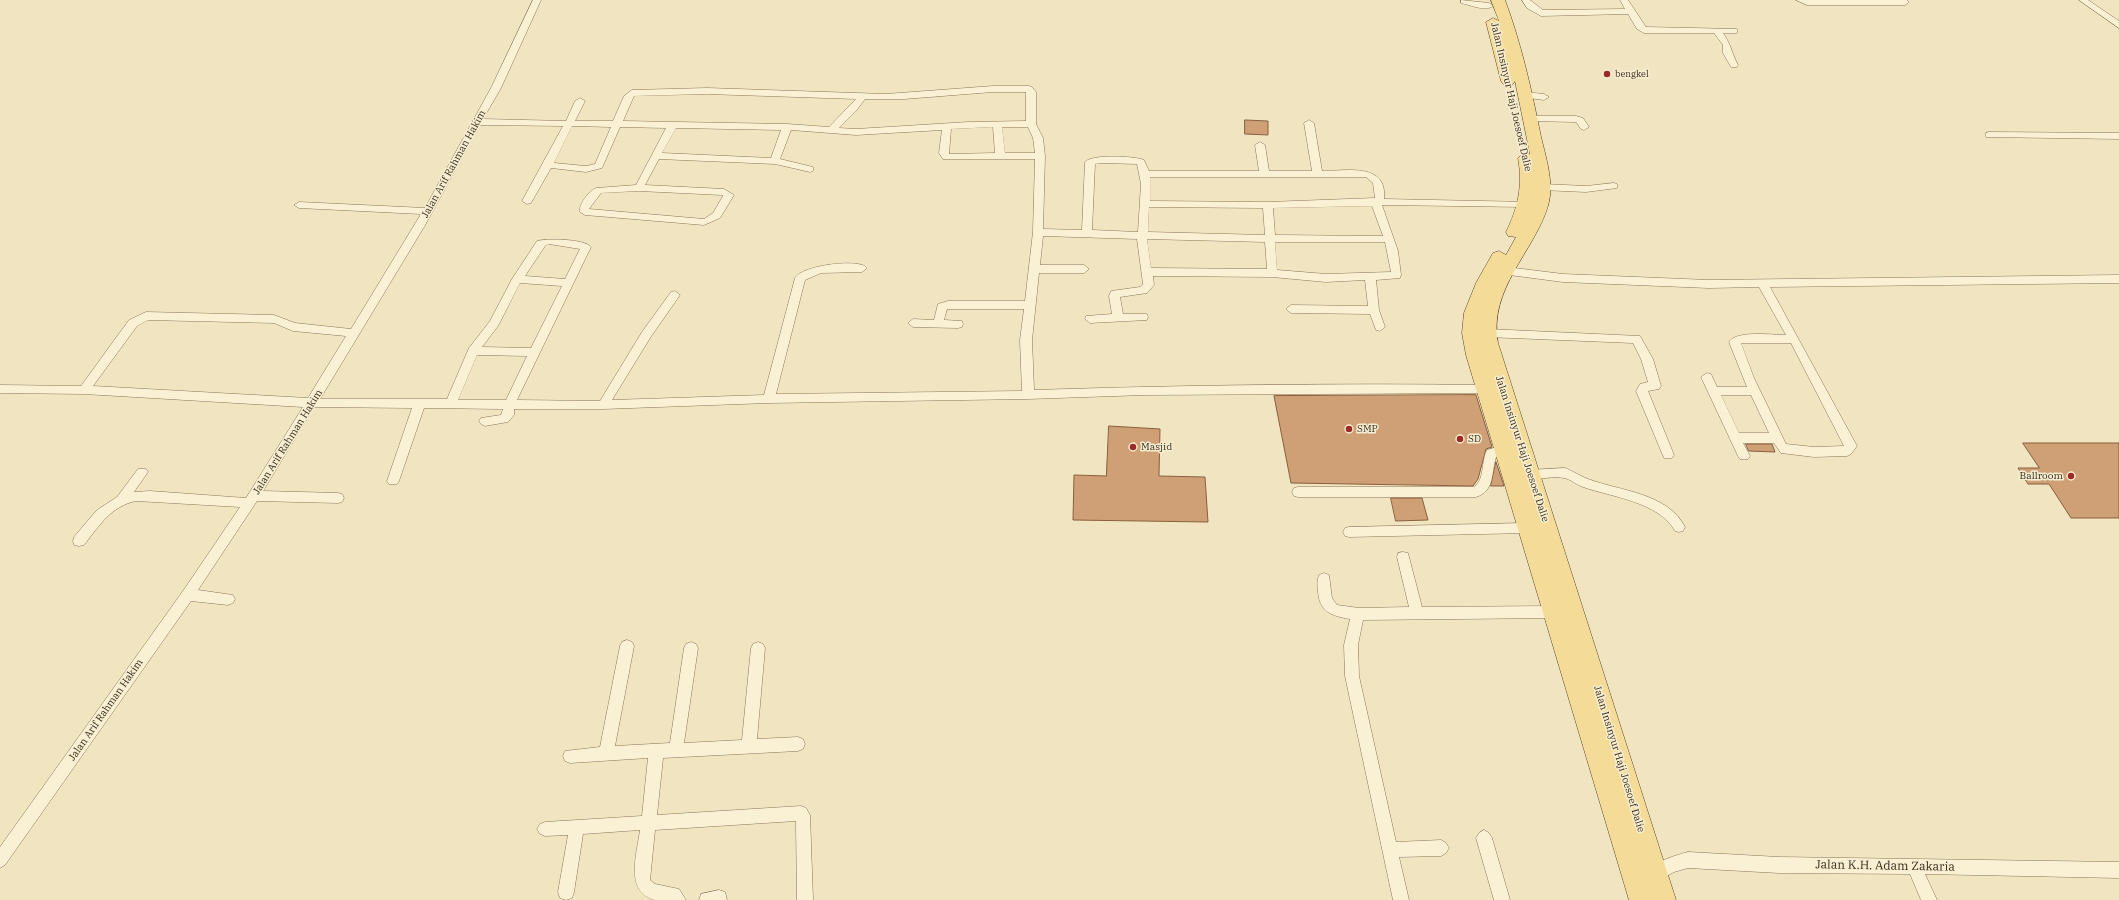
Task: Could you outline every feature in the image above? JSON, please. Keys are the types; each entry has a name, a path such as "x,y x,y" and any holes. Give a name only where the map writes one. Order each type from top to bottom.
{"main road":[{"name":"Jalan Insinyur Haji Joesoef Dalie","path":"1491,2 1513,46 1540,165 1542,187 1540,203 1534,221 1506,271 1491,304 1488,333 1493,358 1664,900"},
{"name":"Jalan Insinyur Haji Joesoef Dalie","path":"1491,2 1528,168 1529,182 1526,204 1522,217 1478,297 1471,332 1485,388 1639,893"}],"street":[{"name":"Jalan Arif Rahman Hakim","path":"0,860 188,595 252,499 312,403 427,211 477,122 537,0"},
{"path":"1526,0 1530,6 1541,13 1630,11"},
{"path":"1624,0 1644,30 1734,31"},
{"path":"1800,0 1807,2 1905,2"},
{"path":"2083,0 2119,25"},
{"path":"1464,1 1491,2"},
{"path":"1717,32 1727,45 1727,53 1734,65"},
{"path":"548,166 596,168 601,163 616,123 629,96 634,92 707,91 862,97 912,96 941,92 1029,89 1031,92 1030,124 1038,138 1040,156 1038,232 1026,355 1028,395"},
{"path":"1524,95 1544,97"},
{"path":"831,130 853,109 862,97"},
{"path":"527,201 548,166 580,101"},
{"path":"1530,119 1576,119 1580,120 1584,127"},
{"path":"477,122 569,124 616,123 787,127 856,132 947,126 1030,124"},
{"path":"1309,123 1316,173"},
{"path":"638,188 673,124"},
{"path":"997,125 1000,156"},
{"path":"947,126 944,153 946,157 1040,156"},
{"path":"775,161 787,127"},
{"path":"1989,135 2119,136"},
{"path":"1260,146 1264,173"},
{"path":"656,156 775,161 810,169"},
{"path":"1087,232 1090,162 1101,160 1136,160 1143,164 1145,174 1146,204 1144,261 1148,272 1149,284 1146,288 1137,291 1118,292 1114,296 1118,318"},
{"path":"1145,174 1316,173 1367,174 1374,176 1377,180 1382,203 1384,225 1394,257 1396,275 1326,278 1272,273 1148,272"},
{"path":"1542,187 1586,189 1614,186"},
{"path":"638,188 724,192 729,195 717,216 710,221 704,222 585,212 584,208 599,190 638,188"},
{"path":"298,204 427,211"},
{"path":"1146,204 1526,204"},
{"path":"1268,205 1272,273"},
{"path":"1038,232 1087,232 1270,239 1388,239"},
{"path":"450,405 473,351 494,323 517,279 541,243 549,241 586,247 508,405 508,415 504,420 485,421"},
{"path":"769,399 800,278 804,273 815,270 862,268"},
{"path":"1034,269 1084,269"},
{"path":"1506,271 1563,278 1763,284 2119,279"},
{"path":"1370,276 1374,310 1380,327"},
{"path":"517,279 568,283"},
{"path":"1763,284 1794,339 1834,412 1851,448 1847,452 1786,450 1782,447 1754,391 1736,348 1736,340 1794,339"},
{"path":"603,405 646,335 675,295"},
{"path":"938,324 941,309 944,306 1030,305"},
{"path":"1291,309 1374,310"},
{"path":"84,390 133,323 146,316 274,319 285,322 293,327 354,333"},
{"path":"1090,319 1143,316"},
{"path":"913,324 958,324"},
{"path":"1488,333 1636,339 1647,359 1655,386 1646,387 1642,390 1668,455"},
{"path":"473,351 533,352"},
{"path":"1707,376 1744,456"},
{"path":"0,389 84,390 312,403 419,405 603,405 769,399 1028,395 1145,391 1485,388 1504,391"},
{"path":"1713,391 1754,391"},
{"path":"393,481 419,405"},
{"path":"1735,438 1777,438"},
{"path":"1298,492 1476,492 1482,489 1487,478 1491,453 1504,450"},
{"path":"78,541 105,510 122,498 142,472"},
{"path":"1530,474 1565,473 1585,483 1620,492 1666,511 1674,518 1679,527"},
{"path":"122,498 150,496 252,499 338,498"},
{"path":"1349,532 1527,528"},
{"path":"1403,557 1417,612"},
{"path":"1324,579 1324,600 1332,610 1358,614 1417,612 1554,612"},
{"path":"188,595 228,599"},
{"path":"1358,614 1353,634 1350,660 1402,900"},
{"path":"606,753 627,646"},
{"path":"676,750 691,648"},
{"path":"749,747 758,648"},
{"path":"570,756 798,744"},
{"path":"656,751 649,823 642,870 644,887 651,892 673,895 678,900"},
{"path":"545,829 801,813 804,818 805,900"},
{"path":"566,892 577,827"},
{"path":"1484,838 1502,900"},
{"path":"1390,850 1441,848"},
{"name":"Jalan K.H. Adam Zakaria","path":"1639,893 1656,874 1671,865 1688,860 1779,865 2119,870"},
{"path":"1914,866 1929,900"},
{"path":"707,900 719,898 719,900"}],"building":[{"path":"1245,120 1268,121 1268,135 1245,134"},
{"name":"SMP","path":"1476,395 1492,447 1486,449 1478,479 1473,486 1291,483 1274,396"},
{"path":"1109,426 1160,429 1159,476 1205,477 1208,522 1073,520 1074,475 1106,476"},
{"name":"Ballroom","path":"2023,443 2119,443 2119,518 2071,518 2049,484 2028,484 2018,468 2039,468"},
{"path":"1746,444 1772,444 1775,452 1749,451"},
{"path":"1496,462 1504,486 1491,486"},
{"path":"1391,498 1422,498 1428,520 1396,521"}],"place":[{"name":"bengkel","path":"1607,74"},
{"name":"SMP","path":"1349,429"},
{"name":"SD","path":"1460,439"},
{"name":"Masjid","path":"1133,447"},
{"name":"Ballroom","path":"2071,476"}]}
